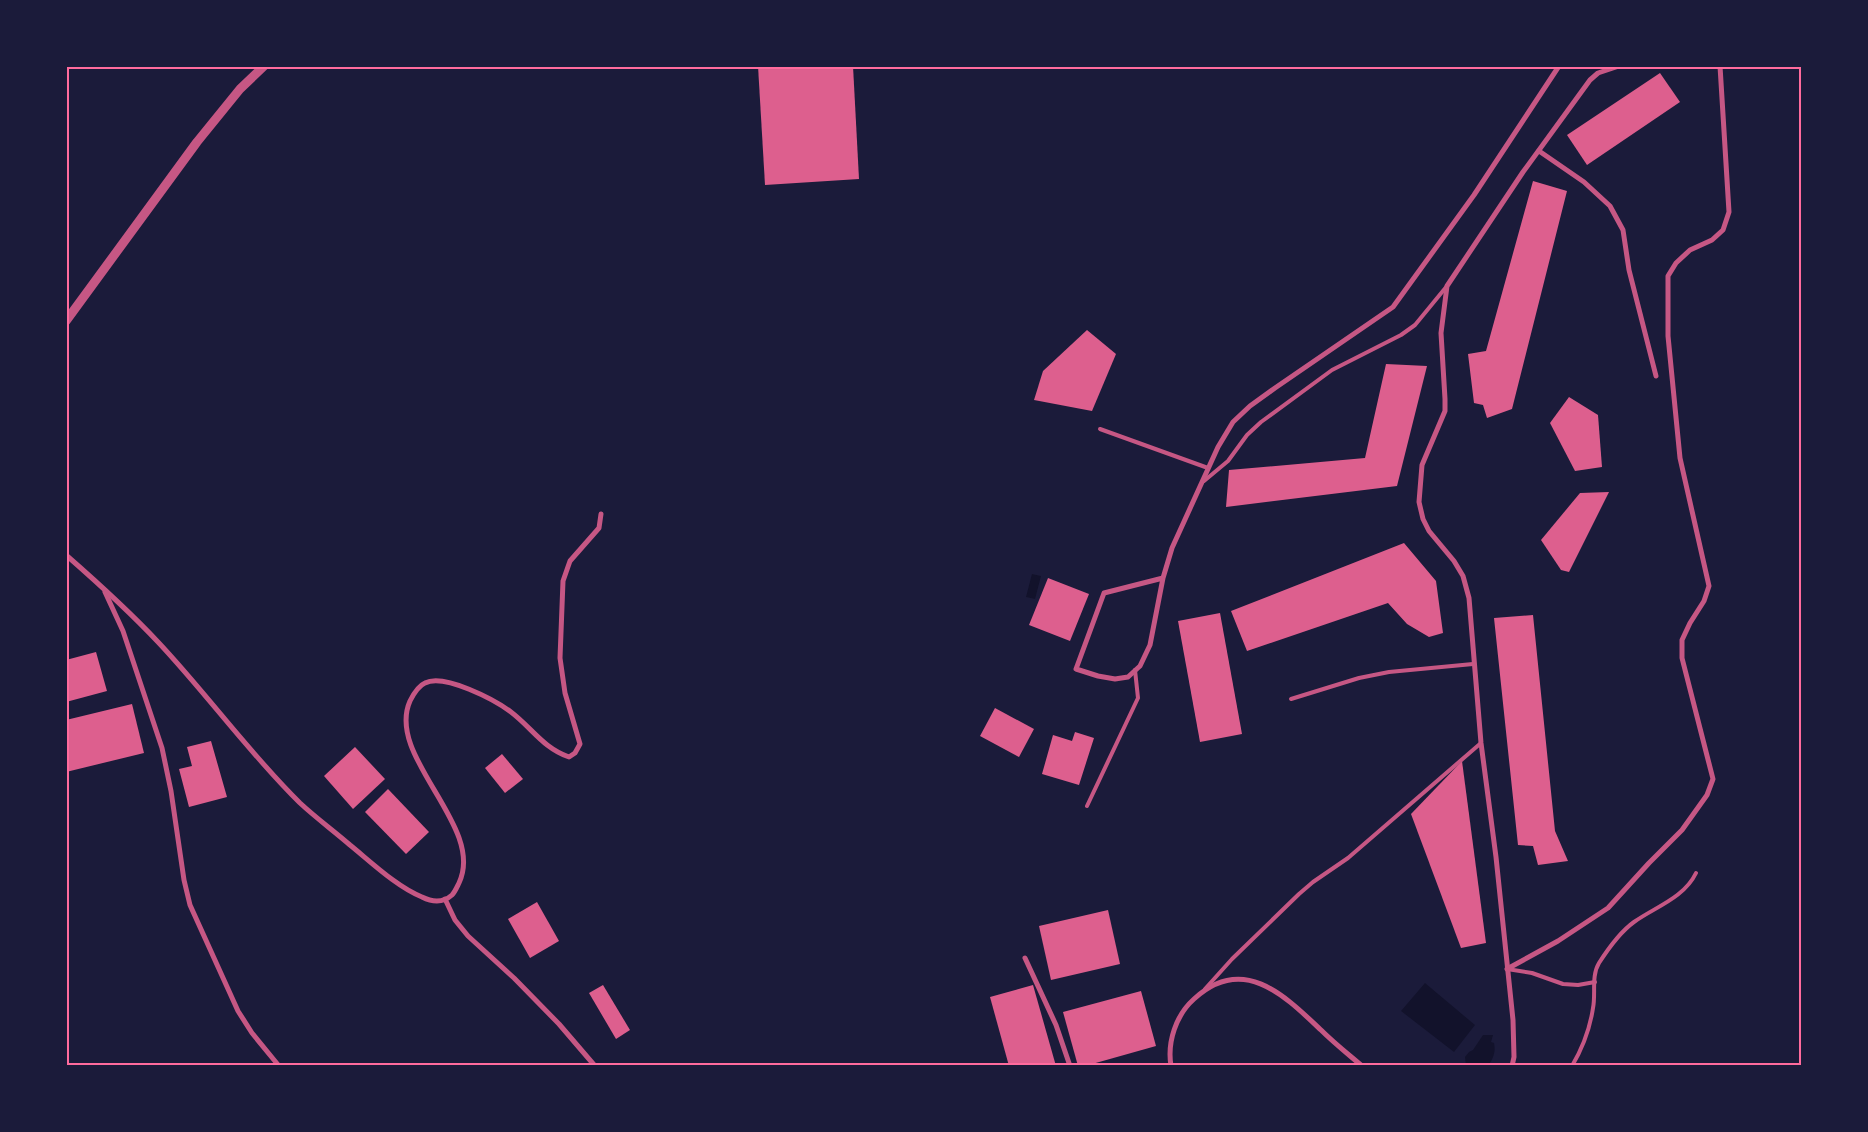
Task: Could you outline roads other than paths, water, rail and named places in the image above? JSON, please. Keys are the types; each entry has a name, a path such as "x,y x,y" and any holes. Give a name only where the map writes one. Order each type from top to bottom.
{"street":[{"path":"66,321 197,142 240,89 264,66"},
{"path":"1163,578 1104,594 1076,669 1115,679 1128,677 1140,666 1150,645 1163,578 1172,548 1208,468 1233,422 1250,406 1316,358 1393,306 1474,195 1559,66"},
{"path":"1512,1066 1514,1057 1513,1020 1481,743 1466,584 1454,561 1429,531 1423,520 1419,502 1422,465 1444,411 1446,399 1441,333 1447,286 1590,80 1598,73 1619,66"},
{"path":"1507,969 1558,941 1608,908 1682,830 1707,795 1713,779 1682,658 1682,640 1704,601 1709,586 1680,458 1668,336 1668,276 1676,263 1690,250 1712,240 1723,230 1729,212 1720,66"},
{"path":"1539,151 1584,182 1610,206 1623,230 1628,270 1656,376"},
{"path":"66,555 103,587 159,643 301,804 377,867 418,896 433,902 445,899 454,893 461,878 465,862 454,828 418,761 410,740 406,718 407,709 419,688 426,682 449,682 500,705 555,752 569,757 575,753 580,744 565,693 560,658 564,580 570,561 599,528 601,514"},
{"path":"103,587 123,631 162,748 171,791 184,880 190,905 238,1011 252,1033 279,1066"},
{"path":"445,899 455,920 468,936 514,978 559,1024 594,1066"},
{"path":"1025,958 1056,1025 1070,1066"},
{"path":"1171,1066 1172,1035 1189,1003 1205,989 1222,981 1236,979 1256,982 1287,999 1362,1066"}],"lane":[{"path":"1202,482 1228,461 1247,435 1261,422 1332,370 1401,335 1415,325 1447,286"},
{"path":"1100,429 1208,468"},
{"path":"1291,699 1359,678 1389,672 1474,664"},
{"path":"1087,806 1138,698 1135,670"},
{"path":"1205,989 1232,959 1292,900 1313,882 1348,858 1481,743"},
{"path":"1572,1066 1581,1051 1594,1008 1598,965 1615,940 1633,922 1658,908 1691,884 1696,873"},
{"path":"1507,969 1532,973 1563,984 1578,985 1595,982"}]}
